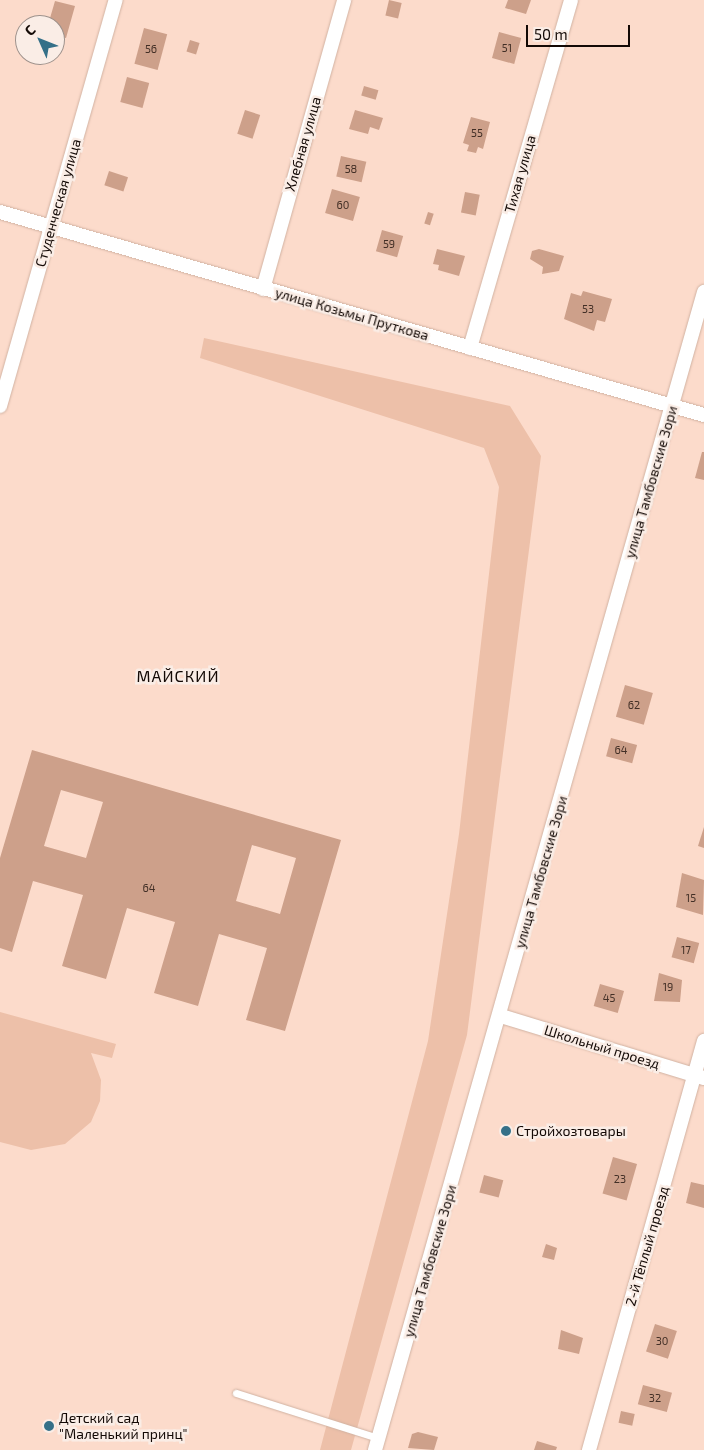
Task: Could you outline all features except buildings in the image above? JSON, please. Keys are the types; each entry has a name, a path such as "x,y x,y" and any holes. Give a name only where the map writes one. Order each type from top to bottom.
{"street":[{"name":"Студенческая улица","path":"0,406 116,0"},
{"name":"Хлебная улица","path":"263,289 344,0"},
{"name":"Тихая улица","path":"470,348 571,0"},
{"name":"улица Козьмы Пруткова","path":"0,212 704,415"},
{"name":"улица Тамбовские Зори","path":"377,1444 501,1016 704,292"},
{"name":"Школьный проезд","path":"501,1016 699,1077"},
{"name":"2-й Тёплый проезд","path":"589,1450 699,1077 704,1041"}],"lane":[{"path":"236,1394 377,1444"}],"shaded area":[{"path":"204,338 510,406 541,456 467,1035 351,1450 320,1450 428,1041 459,834 499,487 484,448 200,358"},
{"path":"0,1012 116,1044 112,1058 91,1053 101,1080 100,1101 91,1122 65,1144 31,1150 0,1142"}],"place":[{"name":"Стройхозтовары","path":"506,1131"},
{"name":"Детский сад \"Маленький принц\"","path":"49,1426"}],"district":[{"name":"МАЙСКИЙ","path":"178,676"}]}
